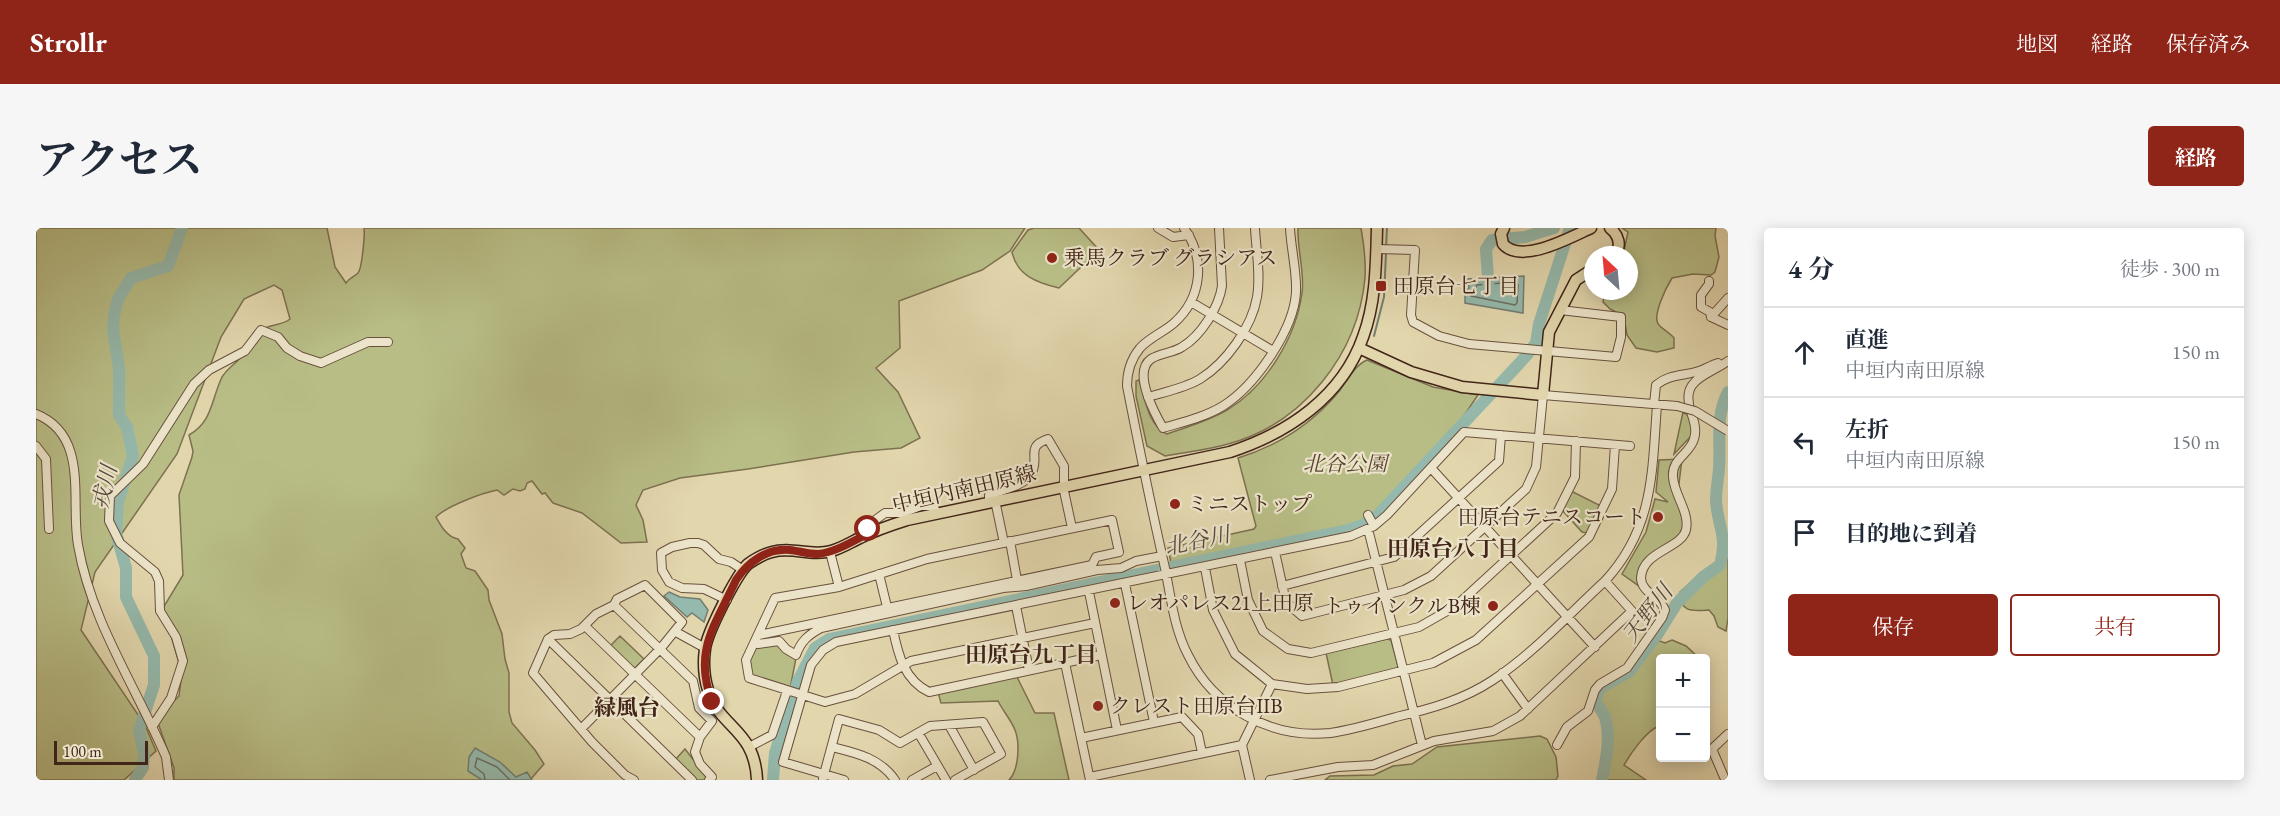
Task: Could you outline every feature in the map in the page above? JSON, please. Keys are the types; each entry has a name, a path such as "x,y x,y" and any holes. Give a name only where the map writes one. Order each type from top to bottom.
{"main road":[{"name":"中垣内南田原線","path":"757,780 757,765 749,747 712,702 705,677 705,648 727,600 743,570 750,563 774,551 789,550 817,554 830,552 890,525 936,513 993,504 1023,495 1230,452 1260,442 1290,426 1309,412 1327,394 1359,348 1374,290 1377,228"},
{"path":"1503,235 1515,251 1558,244 1591,228"},
{"path":"1610,228 1617,235 1618,246"},
{"path":"1359,348 1411,372 1461,387 1543,395 1543,350 1549,332 1576,280 1584,275"}],"street":[{"path":"1158,228 1173,237 1186,232 1199,264 1197,291 1191,302 1175,322 1142,346 1127,372 1127,386 1160,558 1166,574 1177,629 1195,668 1224,701 1254,720 1286,731 1331,733 1414,713 1457,699 1502,674 1605,581 1626,554 1642,521 1648,498 1656,385 1683,373 1698,372 1715,364 1727,362"},
{"path":"1219,228 1222,286 1221,294 1211,314 1193,339 1184,346 1151,359 1146,365 1144,384 1163,428 1202,416 1222,406 1247,388 1273,351 1287,327 1296,294 1290,228"},
{"path":"1148,397 1200,379 1220,362 1242,333 1257,299 1255,228"},
{"path":"1377,249 1415,249 1411,315 1413,322 1439,336 1469,344 1525,347 1616,357 1621,337 1621,317 1560,310"},
{"path":"1708,281 1709,284 1701,295 1701,307 1710,312 1715,321 1728,325"},
{"path":"1711,317 1728,298"},
{"path":"1191,302 1273,351"},
{"path":"152,727 171,698 183,661 176,637 160,611 159,581 155,572 120,543 109,521 109,499 114,491 143,464 194,384 208,370 245,351 261,330 278,337 287,348 300,356 321,363 368,342 388,342"},
{"path":"1557,745 1567,727 1588,711 1595,690 1600,684 1627,668 1662,618 1665,610 1663,605 1643,586 1641,577 1643,570 1653,557 1683,537 1686,521 1672,474 1678,458 1692,445 1694,439 1695,424 1687,393 1694,382 1727,362"},
{"path":"1275,552 1286,602 1302,616 1404,590 1431,576 1526,489 1536,467 1543,395 1677,406 1695,411 1728,431"},
{"path":"36,414 54,425 62,435 73,459 76,532 85,577 105,630 166,757 168,780"},
{"path":"844,780 823,777 783,762 811,664 823,650 837,642 1166,574 1205,568 1351,536 1387,515 1464,432 1630,446"},
{"path":"1282,586 1394,557 1499,460 1501,435"},
{"path":"1017,580 1007,542 989,495 1018,484 1030,476 1033,471 1035,446 1048,439 1064,466 1064,487 1072,528"},
{"path":"1240,560 1248,600 1263,631 1288,649 1311,653 1419,627 1456,606 1557,513 1575,477 1576,441"},
{"path":"1205,568 1213,610 1235,654 1272,684 1307,689 1338,687 1433,663 1476,640 1589,537 1612,489 1615,445"},
{"path":"36,446 46,459 50,529"},
{"path":"1431,468 1595,646"},
{"path":"1018,484 1023,495"},
{"path":"1368,515 1384,595 1422,745"},
{"path":"758,639 887,607 1092,565 1096,557 1119,552 1112,520 927,559 838,587 775,598 758,639 746,660 749,678 825,702 855,694 911,661 1095,623"},
{"path":"727,600 704,589 682,588 669,582 662,570 661,553 672,547 699,543 719,559 731,562 743,570"},
{"path":"830,552 838,587"},
{"path":"758,639 779,641 796,655 804,638 821,628 1003,588 1026,586 1097,570 1121,568 1136,561 1160,558"},
{"path":"879,574 887,607"},
{"path":"1270,780 1338,767 1373,765 1434,741 1493,731 1520,716 1632,611 1605,581"},
{"path":"1125,584 1154,722"},
{"path":"581,729 661,648 682,622 645,585 617,599 614,605 596,614 585,626 570,634 554,635 548,639 533,673 581,729 625,775 634,780"},
{"path":"1089,591 1117,730"},
{"path":"614,605 693,681 699,708 712,721 700,737 695,752 700,764 712,777 709,780"},
{"path":"1016,606 1029,670"},
{"path":"585,626 700,737"},
{"path":"893,630 902,665 923,689 929,692 1101,655"},
{"path":"676,632 705,648"},
{"path":"548,639 692,780"},
{"path":"1065,663 1090,779 1242,745"},
{"path":"1502,674 1528,709"},
{"path":"1250,780 1242,745 1272,684"},
{"path":"749,747 772,735 788,691"},
{"path":"1081,738 1182,717 1198,734 1202,753"},
{"path":"823,777 839,719 879,730 900,743 930,726 983,722 1001,754 955,780"},
{"path":"949,725 974,770"},
{"path":"919,734 946,780"},
{"path":"1724,777 1712,749 1728,734"},
{"path":"832,747 861,754 875,761 895,780"},
{"path":"912,780 937,766"}],"green space":[{"path":"36,228 327,228 335,267 346,283 359,270 364,228 1025,228 1010,251 982,270 899,301 900,348 876,368 898,392 920,438 901,448 854,452 680,478 643,490 636,505 643,520 647,542 621,543 582,513 553,503 532,481 520,491 513,489 504,495 497,490 474,497 456,504 436,517 445,531 458,539 465,548 461,554 466,568 475,571 488,590 489,600 502,634 509,673 509,712 512,723 544,764 530,780 174,780 174,768 158,723 165,710 179,696 182,673 163,608 183,575 179,495 193,451 189,435 207,417 226,371 241,357 257,334 267,327 290,319 282,290 274,285 244,299 221,337 177,454 95,572 81,630 145,725 156,751 124,780 36,780"},
{"name":"乗馬クラブ グラシアス","path":"1079,228 1099,250 1059,288 1044,284 1030,277 1018,267 1012,252 1028,230"},
{"path":"1298,228 1361,228 1365,278 1360,306 1351,333 1338,359 1322,382 1302,403 1280,420 1255,434 1220,446 1165,456 1147,446 1136,396 1136,381 1139,380 1145,403 1155,425 1167,434 1205,421 1227,410 1254,388 1277,359 1293,327 1302,293"},
{"path":"1622,228 1716,228 1715,236 1719,257 1715,272 1711,275 1693,274 1672,278 1661,302 1657,321 1674,338 1674,348 1657,352 1636,348 1627,335 1624,316 1610,309 1603,302 1603,300 1638,300 1638,246 1625,246 1628,232"},
{"name":"北谷公園","path":"1367,360 1433,387 1478,395 1457,426 1371,516 1349,527 1171,563 1168,548 1254,529 1256,526 1238,458 1279,441 1304,425 1326,406 1354,371"},
{"path":"1683,412 1690,417 1693,434 1674,454"},
{"path":"1682,459 1677,500 1684,525 1681,536 1653,553 1639,586 1622,574 1646,532 1655,499 1668,502 1656,492 1659,460"},
{"path":"1571,491 1601,506 1587,533 1582,532 1562,510"},
{"path":"1728,541 1726,631 1718,627 1709,610 1692,610 1685,607 1682,604 1680,592 1718,563 1722,542"},
{"path":"620,636 644,659 634,669 610,646"},
{"path":"1391,640 1397,670 1333,685 1326,653"},
{"path":"1672,640 1686,646 1695,654 1656,654 1656,728 1644,737 1624,765 1646,780 1603,780 1610,756 1612,730 1607,714 1598,703 1598,694 1632,672 1651,647 1660,641 1665,643"},
{"path":"775,644 796,658 790,689 751,676 749,660 756,648"},
{"path":"1017,677 1035,713 1054,713 1069,780 1009,780 1017,763 1018,742 1013,726 998,701 941,703 938,692"},
{"path":"1540,736 1547,739 1556,757 1558,776 1556,780 1325,780 1330,776 1374,775 1393,766 1412,764 1437,747"},
{"path":"685,749 706,776 705,780 696,780 675,760"}],"water":[{"path":"1524,276 1523,313 1465,303 1465,291 1469,288 1468,279"},
{"path":"669,592 680,597 700,599 708,610 704,622 692,613 687,617 664,596"},
{"path":"475,748 500,762 516,777 527,772 532,780 482,780 468,771 469,757"}],"waterway":[{"name":"戎川","path":"135,780 143,767 144,754 139,730 154,685 154,656 126,597 126,568 116,533 118,502 133,456 127,427 119,415 119,368 113,329 114,315 118,299 131,278 168,266 182,228"},
{"path":"1386,248 1387,228"},
{"name":"北谷川","path":"1489,292 1486,249 1492,240 1525,237 1554,228"},
{"name":"北谷川","path":"773,780 775,753 798,681 815,648 829,639 1348,530 1363,525 1377,516 1536,343 1539,324 1570,228"},
{"path":"1374,336 1384,297 1386,253"},
{"name":"天野川","path":"1602,780 1608,732 1605,717 1595,700 1600,688 1629,672 1657,635 1677,603 1703,577 1720,565 1723,539 1716,497 1721,410 1728,392"}],"place":[{"name":"乗馬クラブ グラシアス","path":"1052,258"},
{"name":"田原台七丁目","path":"1381,286"},
{"name":"ミニストップ","path":"1175,504"},
{"name":"田原台テニスコート","path":"1658,517"},
{"name":"レオパレス21上田原","path":"1115,603"},
{"name":"トゥインクルB棟","path":"1493,606"},
{"name":"クレスト田原台ⅡB","path":"1098,706"}],"district":[{"name":"田原台八丁目","path":"1453,548"},
{"name":"田原台九丁目","path":"1031,654"},
{"name":"緑風台","path":"627,707"}],"route":[{"path":"712,702 705,677 706,643 743,570 750,563 774,551 789,550 817,554 830,552 869,533 868,529"}]}
